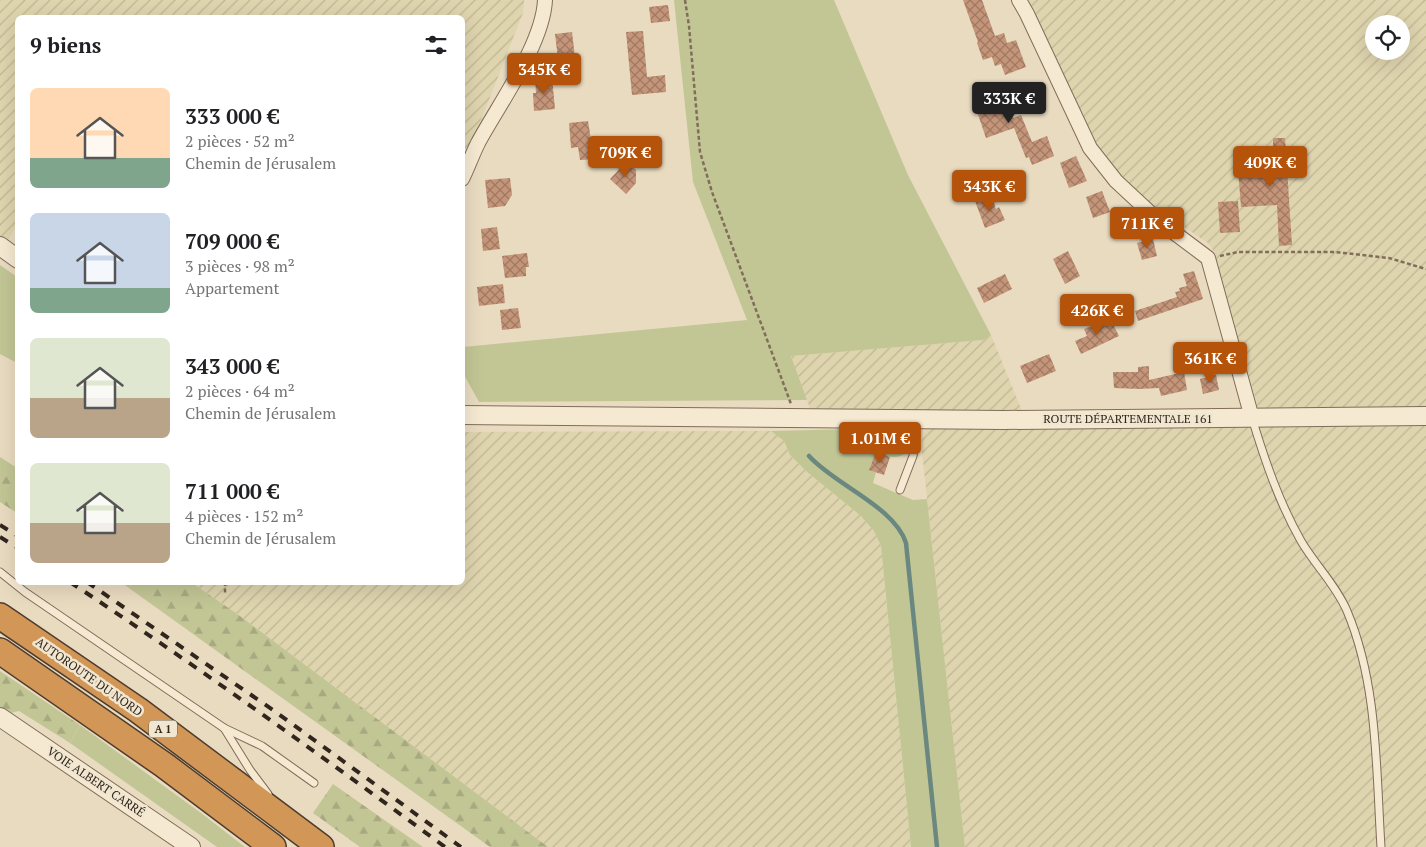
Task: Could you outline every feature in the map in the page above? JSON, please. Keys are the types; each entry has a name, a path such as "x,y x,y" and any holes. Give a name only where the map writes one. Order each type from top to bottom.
{"highway":[{"name":"AUTOROUTE DU NORD","path":"0,616 138,710 322,847"},
{"name":"A 1","path":"0,651 164,765 273,847"}],"street":[{"path":"465,172 477,145 528,55 545,13 545,0"},
{"path":"1019,0 1090,148 1116,182 1160,222 1208,258 1252,418"},
{"path":"0,246 15,257"},
{"name":"ROUTE DÉPARTEMENTALE 161","path":"465,414 1004,420 1426,416"},
{"name":"VOIE ALBERT CARRÉ","path":"0,717 191,847"}],"lane":[{"path":"1252,418 1273,483 1285,511 1302,543 1336,589 1347,610 1357,637 1366,669 1374,730 1381,847"},
{"path":"900,490 914,456 915,444 909,419"},
{"path":"0,572 15,584"},
{"path":"17,585 224,728 262,746 314,783"},
{"path":"224,728 250,770 285,818"}],"path":[{"path":"684,0 689,26 700,152 712,192 796,418"},
{"path":"1208,258 1238,252 1335,252 1389,258 1426,269"},
{"path":"225,585 225,594"}],"shaded area":[{"path":"0,0 524,0 523,13 465,161 465,15 15,15 15,228 0,256"},
{"path":"1019,0 1426,0 1426,847 965,847 921,443 926,429 1263,426 1213,250 1208,243 1143,199 1121,176 1097,144 1059,67"},
{"path":"991,335 1022,411 811,411 791,356 983,340"},
{"path":"771,431 784,441 790,455 806,471 861,516 874,531 881,546 911,847 548,847 236,613 195,585 465,585 465,432"}],"green space":[{"path":"674,0 834,0 908,175 991,335 983,340 791,356 807,400 479,402 465,377 465,347 747,320 693,182"},
{"path":"0,265 15,276 15,362 0,354"},
{"path":"895,428 905,437 908,447 906,451 898,456 891,457 876,452 870,470 876,472 873,483 913,500 927,499 965,847 911,847 881,546 874,531 861,516 806,471 790,455 784,441 771,431"},
{"path":"0,457 15,467 15,512 0,502"},
{"path":"125,585 195,585 236,613 548,847 490,847"},
{"path":"0,671 80,725 70,743 19,711 6,714 0,710"},
{"path":"80,725 245,847 217,847 70,743"},
{"path":"333,784 423,847 360,847 313,813"}],"building":[{"path":"963,0 982,0 995,36 1004,33 1007,43 1016,40 1026,67 1005,75 1001,64 995,66 992,57 983,60"},
{"path":"668,5 670,21 651,23 649,7"},
{"path":"643,31 647,77 665,75 666,92 632,95 626,32"},
{"path":"572,32 575,57 558,59 555,34"},
{"path":"552,77 555,109 534,111 533,93 536,93 535,79"},
{"path":"1002,86 1013,118 1021,115 1032,142 1047,136 1054,156 1032,165 1029,157 1026,158 1014,128 986,138 972,97"},
{"path":"588,121 592,146 599,145 600,159 580,160 578,147 571,148 569,123"},
{"path":"1273,138 1285,138 1292,245 1279,246 1277,205 1241,207 1238,169 1263,168 1262,151 1273,150"},
{"path":"1076,156 1087,181 1069,188 1060,163"},
{"path":"627,161 636,170 636,183 626,194 610,179"},
{"path":"510,178 512,195 505,206 488,208 485,180"},
{"path":"1102,191 1110,212 1093,218 1086,197"},
{"path":"991,195 996,209 999,207 1005,220 985,228 975,201"},
{"path":"1238,201 1240,232 1220,233 1218,202"},
{"path":"497,227 500,249 483,251 481,229"},
{"path":"1153,239 1157,256 1142,260 1137,243"},
{"path":"1068,251 1080,276 1065,284 1053,259"},
{"path":"527,253 529,267 526,267 526,276 505,278 502,256"},
{"path":"1194,271 1203,299 1138,321 1135,311 1177,297 1175,292 1180,291 1179,288 1187,286 1183,274"},
{"path":"1005,274 1012,289 984,303 977,288"},
{"path":"503,284 505,303 479,306 477,287"},
{"path":"518,308 521,328 502,330 500,310"},
{"path":"1111,320 1119,336 1081,354 1075,341 1087,336 1084,329"},
{"path":"1049,354 1056,371 1027,383 1020,366"},
{"path":"1149,366 1149,380 1184,372 1187,390 1161,396 1159,388 1114,388 1113,372 1138,372 1138,367"},
{"path":"1216,375 1219,390 1203,394 1200,379"},
{"path":"876,452 890,457 884,475 869,470"}],"waterway":[{"path":"809,456 820,467 890,518 900,530 906,543 937,847"}],"railway":[{"path":"0,525 15,534"},
{"path":"0,537 15,546"},
{"path":"74,585 259,712 445,847"},
{"path":"91,585 273,710 461,847"}]}
